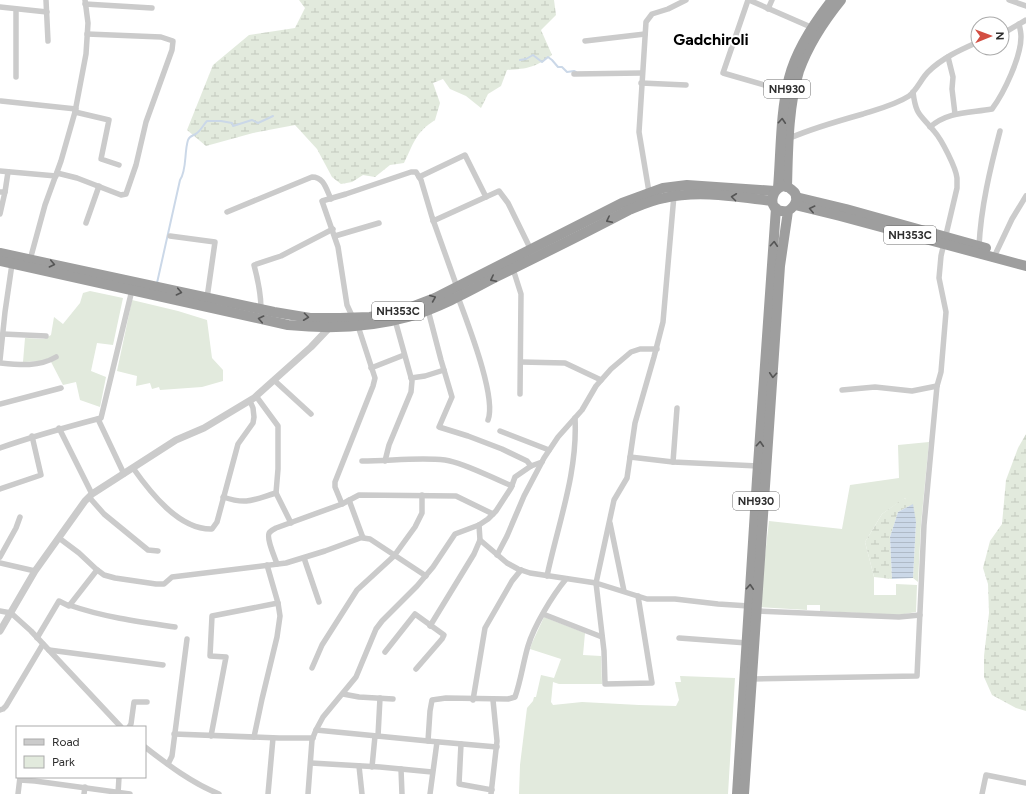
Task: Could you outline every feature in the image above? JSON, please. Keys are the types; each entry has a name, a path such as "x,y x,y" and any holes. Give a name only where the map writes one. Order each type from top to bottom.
{"highway":[{"name":"NH930","path":"744,794 752,679 758,466 774,205 773,194 780,189 790,138 789,76 799,52 819,17 832,0"},
{"name":"NH930","path":"780,189 784,103 790,93 810,46 841,0"},
{"name":"NH353C","path":"0,261 288,325 329,328 356,322 370,317 401,311 435,298 457,292 513,269 629,210 687,185 780,189"},
{"name":"NH353C","path":"0,253 207,298 310,318 356,322 395,320 428,310 531,250 622,203 649,192 663,188 686,194 718,195 774,205"},
{"path":"774,205 780,210 793,204 792,190 780,189"},
{"name":"NH930","path":"737,794 747,643 753,608 780,266 793,204"},
{"name":"NH353C","path":"793,204 846,209 945,241 995,254 1026,259"},
{"name":"NH353C","path":"945,241 979,246 1026,266"}],"street":[{"path":"46,0 48,41"},
{"path":"649,192 639,132 646,22 652,14 668,9 686,0"},
{"path":"790,93 723,73 748,0 813,28"},
{"path":"768,9 772,0"},
{"path":"1009,0 1026,6"},
{"path":"30,260 45,205 56,175 75,111 86,54 88,23 85,2 152,8"},
{"path":"0,8 47,12"},
{"path":"16,9 16,77"},
{"path":"1010,29 1026,20"},
{"path":"930,127 936,122 955,114 992,109 999,100 1017,58 1021,36 1019,24"},
{"path":"0,171 77,178 121,195 126,194 138,160 146,122 172,50 173,41 161,38 87,34"},
{"path":"585,41 645,34"},
{"path":"790,138 806,131 890,105 913,92 930,71 948,57 970,46"},
{"path":"948,57 953,77 952,89 955,114"},
{"path":"574,74 642,73"},
{"path":"641,83 686,85"},
{"path":"752,679 917,676 924,525 937,386 941,372 946,312 938,278 941,256 957,188 957,178 955,169 941,141 920,116 914,106 913,92"},
{"path":"1,101 75,111 109,120 101,159 119,164"},
{"path":"979,246 980,224 1000,131"},
{"path":"419,177 465,155 486,197"},
{"path":"0,214 2,192 8,172"},
{"path":"342,504 335,487 335,482 373,386 374,378 356,322 348,305 338,247 322,201 411,172 416,172 419,177 483,371 490,405 488,420"},
{"path":"227,212 312,177 317,177 322,180 331,199"},
{"path":"86,223 99,186"},
{"path":"433,221 498,191 508,203 531,250"},
{"path":"638,596 652,684 606,684 596,583 614,500 626,478 635,423 657,349 663,322 674,191"},
{"path":"995,254 1012,219 1026,196"},
{"path":"335,236 379,223"},
{"path":"261,309 259,283 254,265 281,256 333,229"},
{"path":"170,236 215,242 207,298"},
{"path":"0,360 12,264"},
{"path":"513,269 521,294 520,394"},
{"path":"1,446 59,428 101,418 132,290"},
{"path":"428,310 452,397 439,427 502,449 527,461 531,466"},
{"path":"385,461 389,445 411,392 411,378 395,320"},
{"path":"0,631 35,571 90,496 176,440 204,428 250,401 311,347 329,328"},
{"path":"3,334 46,336"},
{"path":"497,555 524,496 542,462 558,437 582,410 596,386 611,369 632,352 640,349 657,349"},
{"path":"371,368 404,355"},
{"path":"0,363 38,364 47,362 56,357"},
{"path":"521,362 566,363 601,380"},
{"path":"411,378 425,376 444,370"},
{"path":"274,381 311,414"},
{"path":"842,390 875,387 912,392 937,386"},
{"path":"0,404 61,388"},
{"path":"256,396 278,426 278,469 276,493 291,523"},
{"path":"133,468 146,486 165,506 185,521 205,529 212,529 217,522 238,444 253,423 254,412 250,401"},
{"path":"673,462 677,408"},
{"path":"547,576 554,542 570,482 576,436 575,418"},
{"path":"98,419 124,474"},
{"path":"59,428 90,496 104,514 148,550 158,551"},
{"path":"500,431 550,450"},
{"path":"0,489 41,475 32,436"},
{"path":"630,457 673,462 758,466"},
{"path":"362,461 385,461 397,459 446,460 457,463 512,486"},
{"path":"308,794 313,738 316,730 323,717 356,677 376,630 382,621 426,576 455,534 479,525 493,514 512,486 515,477 531,466 542,462"},
{"path":"223,497 237,502 246,502 276,493"},
{"path":"312,668 322,645 357,590 394,556 415,527 422,513 422,495"},
{"path":"277,564 268,535 269,532 359,496 456,496 493,514"},
{"path":"349,500 363,537"},
{"path":"0,557 16,528 20,517"},
{"path":"610,521 624,591"},
{"path":"430,626 474,554 480,540 479,525"},
{"path":"59,538 104,575 156,584 164,584 172,578 286,563 363,537 370,539 426,576"},
{"path":"480,540 493,549 497,555 512,566 521,570 547,576 596,583 647,599 675,599 753,608 899,618 920,615"},
{"path":"304,558 319,602"},
{"path":"0,563 35,571"},
{"path":"254,737 277,637 280,616 278,603 267,565"},
{"path":"69,605 97,570"},
{"path":"473,700 484,628 512,581 521,570"},
{"path":"428,742 432,700 437,698 446,698 493,700 515,697 532,633 556,590 566,579"},
{"path":"37,638 60,601 89,611 175,627"},
{"path":"211,736 226,657 210,656 212,616 278,603"},
{"path":"0,611 11,613 49,650 120,726"},
{"path":"385,652 415,614 444,635 416,669"},
{"path":"543,614 602,637"},
{"path":"680,638 747,643"},
{"path":"168,764 172,756 187,639"},
{"path":"0,710 6,706 43,644"},
{"path":"49,650 163,665"},
{"path":"343,694 359,697 392,699"},
{"path":"372,767 380,698"},
{"path":"461,744 459,784 492,792 497,747 493,700"},
{"path":"130,726 134,702 147,702"},
{"path":"316,730 428,742 497,747"},
{"path":"174,734 313,738"},
{"path":"268,794 273,738"},
{"path":"430,794 437,742"},
{"path":"146,748 196,783 219,794"},
{"path":"311,763 432,772"},
{"path":"359,766 362,794"},
{"path":"401,769 402,794"},
{"path":"982,794 986,776 1026,783"},
{"path":"118,793 119,778"},
{"path":"18,794 20,779 130,794"},
{"path":"84,794 85,787"}],"green space":[{"path":"299,0 554,0 556,15 541,30 552,55 531,67 507,70 501,86 488,94 481,108 466,96 450,89 443,79 433,83 440,103 435,120 419,134 404,163 390,165 375,177 363,175 352,182 341,184 332,177 317,149 295,125 253,133 206,146 187,130 213,65 249,35 295,28 305,8"},
{"path":"90,291 123,298 113,345 97,343 91,371 106,377 100,407 80,400 76,382 63,385 49,358 42,361 23,362 25,338 44,339 51,335 54,317 63,324 80,303 83,293"},
{"path":"132,300 178,311 207,320 212,358 223,370 223,381 202,387 160,390 159,387 152,389 150,383 136,386 137,376 117,371"},
{"path":"1026,434 1026,711 1016,708 992,695 984,677 984,656 989,613 988,584 983,568 990,541 1002,524 1006,480 1018,448"},
{"path":"929,442 921,524 918,582 913,578 916,522 905,498 882,514 865,542 874,577 874,595 896,595 896,584 917,585 916,612 899,615 820,611 820,605 807,605 807,610 759,607 769,521 842,529 850,485 899,478 898,445"},
{"path":"904,498 913,504 898,512 890,537 892,579 874,577 865,542 882,514"},
{"path":"544,617 585,633 583,655 601,656 602,684 559,684 553,682 551,702 553,705 582,702 676,706 679,700 675,682 681,682 680,676 735,678 728,794 519,794 520,765 527,708 533,701 534,697 536,697 541,675 554,678 561,659 530,649"}],"water":[{"path":"913,504 916,522 913,578 892,579 890,537 898,512"}],"waterway":[{"path":"520,60 526,59 533,55 542,62 548,57 558,67 562,67 567,72 576,72"},
{"path":"157,283 180,180 184,171 189,138 196,134 207,121 232,123 233,126 252,120 258,123 273,116"}],"district":[{"name":"Gadchiroli","path":"711,39"}]}
